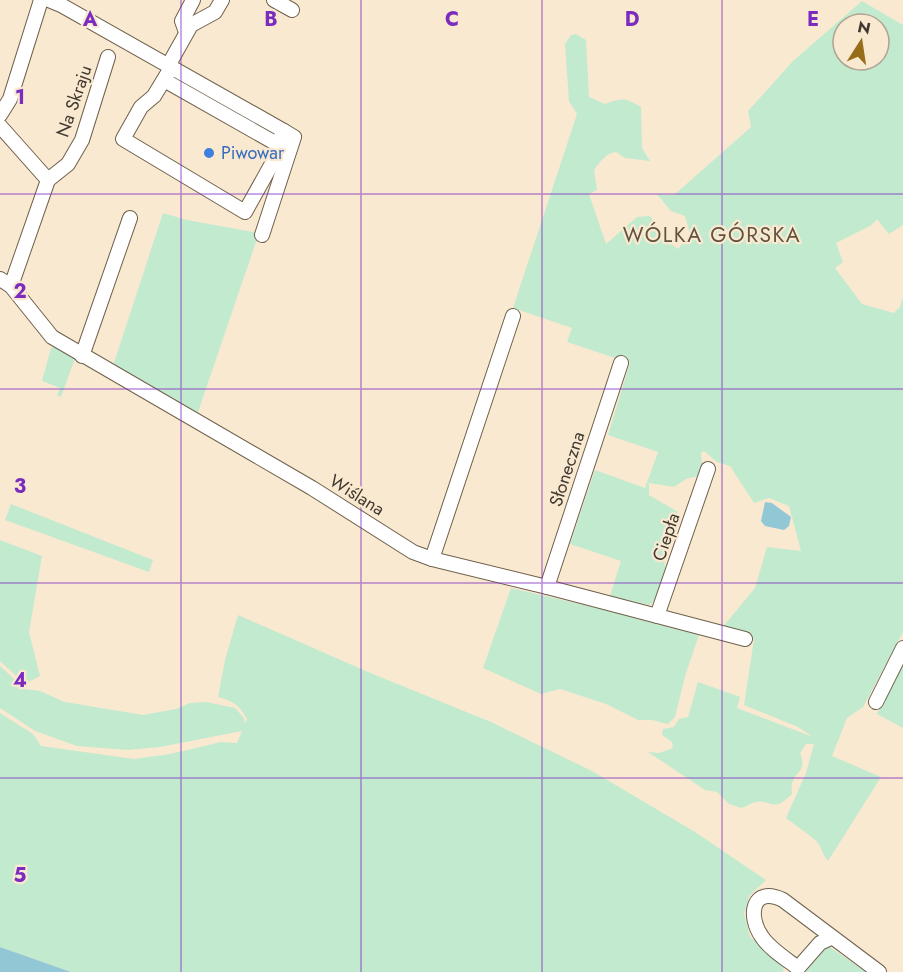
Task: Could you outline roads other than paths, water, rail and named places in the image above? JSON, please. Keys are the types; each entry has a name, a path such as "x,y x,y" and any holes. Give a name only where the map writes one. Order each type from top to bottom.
{"street":[{"path":"186,32 182,21 193,0"},
{"path":"168,71 277,144 279,151 245,212 123,139 141,107 154,96 186,32 191,25 215,12 222,0"},
{"path":"274,0 292,10"},
{"path":"0,115 10,99 49,1 168,71 289,134"},
{"name":"Na Skraju","path":"6,283 48,180 68,164 82,140 108,57"},
{"path":"0,126 48,180"},
{"path":"277,144 289,134"},
{"path":"262,235 289,134"},
{"path":"82,356 130,218"},
{"name":"Wiślana","path":"6,283 52,337 82,356 136,384 413,552 432,559 745,639"},
{"path":"432,559 513,316"},
{"name":"Słoneczna","path":"547,587 621,363"},
{"name":"Ciepła","path":"657,616 708,469"},
{"path":"876,702 903,648"},
{"path":"831,938 820,943 798,968 761,936 755,919 754,906 757,899 764,895 772,895 783,900 879,972"}],"water":[{"path":"765,502 772,503 791,517 789,526 784,530 765,526 761,521"},
{"path":"0,947 71,972 0,972"}],"place":[{"name":"Piwowar","path":"209,153"}],"district":[{"name":"WÓLKA GÓRSKA","path":"712,235"}]}
